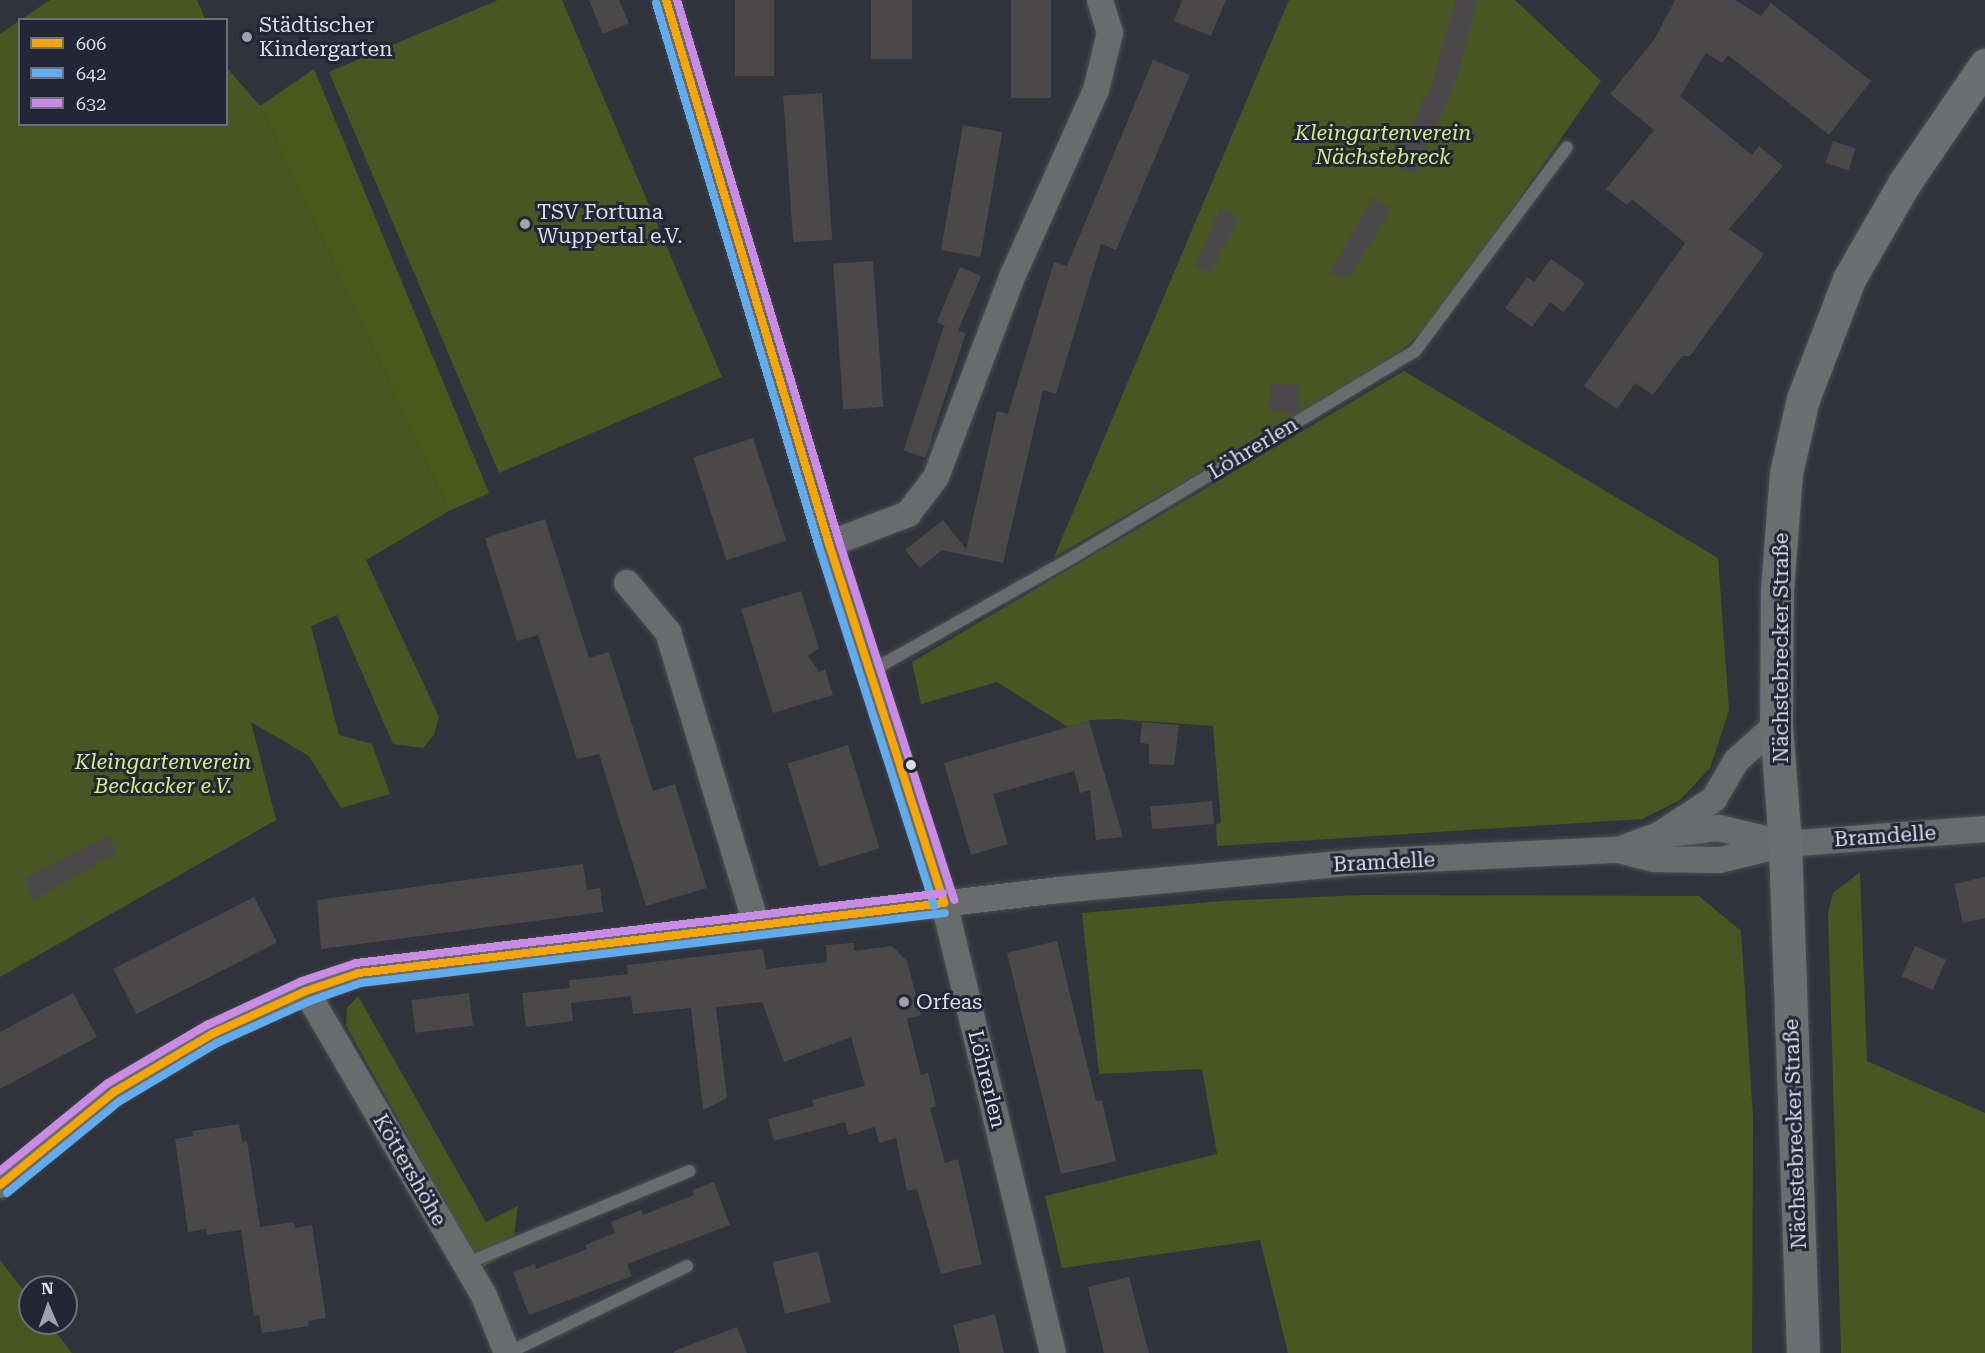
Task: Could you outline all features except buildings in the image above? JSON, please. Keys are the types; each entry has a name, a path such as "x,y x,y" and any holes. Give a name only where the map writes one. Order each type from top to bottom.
{"main road":[{"name":"Nächstebrecker Straße","path":"1803,1353 1785,844 1776,725 1777,590 1786,473 1803,399 1850,279 1905,182 1985,66"}],"street":[{"name":"Löhrerlen","path":"666,0 829,544 944,903 1053,1353"},
{"path":"829,544 908,514 936,477 1025,246 1096,90 1110,33 1100,0"},
{"path":"627,583 668,632 756,924"},
{"name":"Bramdelle","path":"1618,850 1659,835 1714,799 1737,761 1776,725"},
{"name":"Bramdelle","path":"1659,835 1719,828 1785,844"},
{"name":"Bramdelle","path":"0,1185 114,1092 212,1034 306,991 359,973 413,964 944,903 1360,862 1618,850 1653,859 1720,860 1785,844 1985,829"},
{"name":"Köttershöhe","path":"306,991 484,1296 507,1353"}],"lane":[{"name":"Löhrerlen","path":"870,671 1075,556 1415,351 1567,147"},
{"path":"465,1264 689,1171"},
{"path":"507,1353 687,1266"}],"green space":[{"path":"50,0 197,0 205,18 23,18"},
{"name":"TSV Fortuna Wuppertal e.V.","path":"498,0 562,0 722,377 499,473 329,72"},
{"name":"Kleingartenverein Nächstebreck","path":"1289,0 1515,0 1601,81 1435,320 1402,350 1363,378 1054,557"},
{"name":"Kleingartenverein Beckacker e.V.","path":"18,22 18,126 228,126 228,69 260,106 449,511 366,560 439,717 434,735 423,748 393,744 337,615 311,626 339,735 372,744 390,794 341,808 309,756 251,722 276,820 0,977 0,34"},
{"path":"314,69 489,493 449,511 260,106"},
{"path":"1404,371 1718,558 1729,710 1710,768 1680,800 1642,819 1217,846 1216,824 1221,823 1213,726 1115,719 1092,720 1068,727 997,682 921,704 912,662"},
{"path":"1860,872 1867,1061 1985,1113 1985,1353 1841,1353 1828,912 1833,893"},
{"path":"1362,895 1699,896 1741,931 1753,1117 1752,1353 1288,1353 1260,1240 1062,1268 1045,1196 1217,1154 1202,1069 1099,1074 1082,913 1222,901"},
{"path":"358,996 486,1222 518,1206 512,1251 481,1268 346,1025 347,1008"},
{"path":"0,1260 18,1283 18,1335 58,1335 72,1353 0,1353"}],"transit line":[{"name":"606","path":"666,0 829,544 944,903"},
{"name":"632","path":"677,0 839,541 954,900"},
{"name":"642","path":"656,3 819,547 934,906"},
{"name":"632","path":"0,1171 108,1083 207,1025 302,981 356,963 943,893"},
{"name":"606","path":"0,1185 114,1092 212,1034 306,991 359,973 944,903"},
{"name":"642","path":"7,1193 120,1101 217,1043 310,1001 361,983 945,913"}],"place":[{"name":"Städtischer Kindergarten","path":"247,37"},
{"name":"TSV Fortuna Wuppertal e.V.","path":"525,224"},
{"name":"Orfeas","path":"904,1002"}]}
